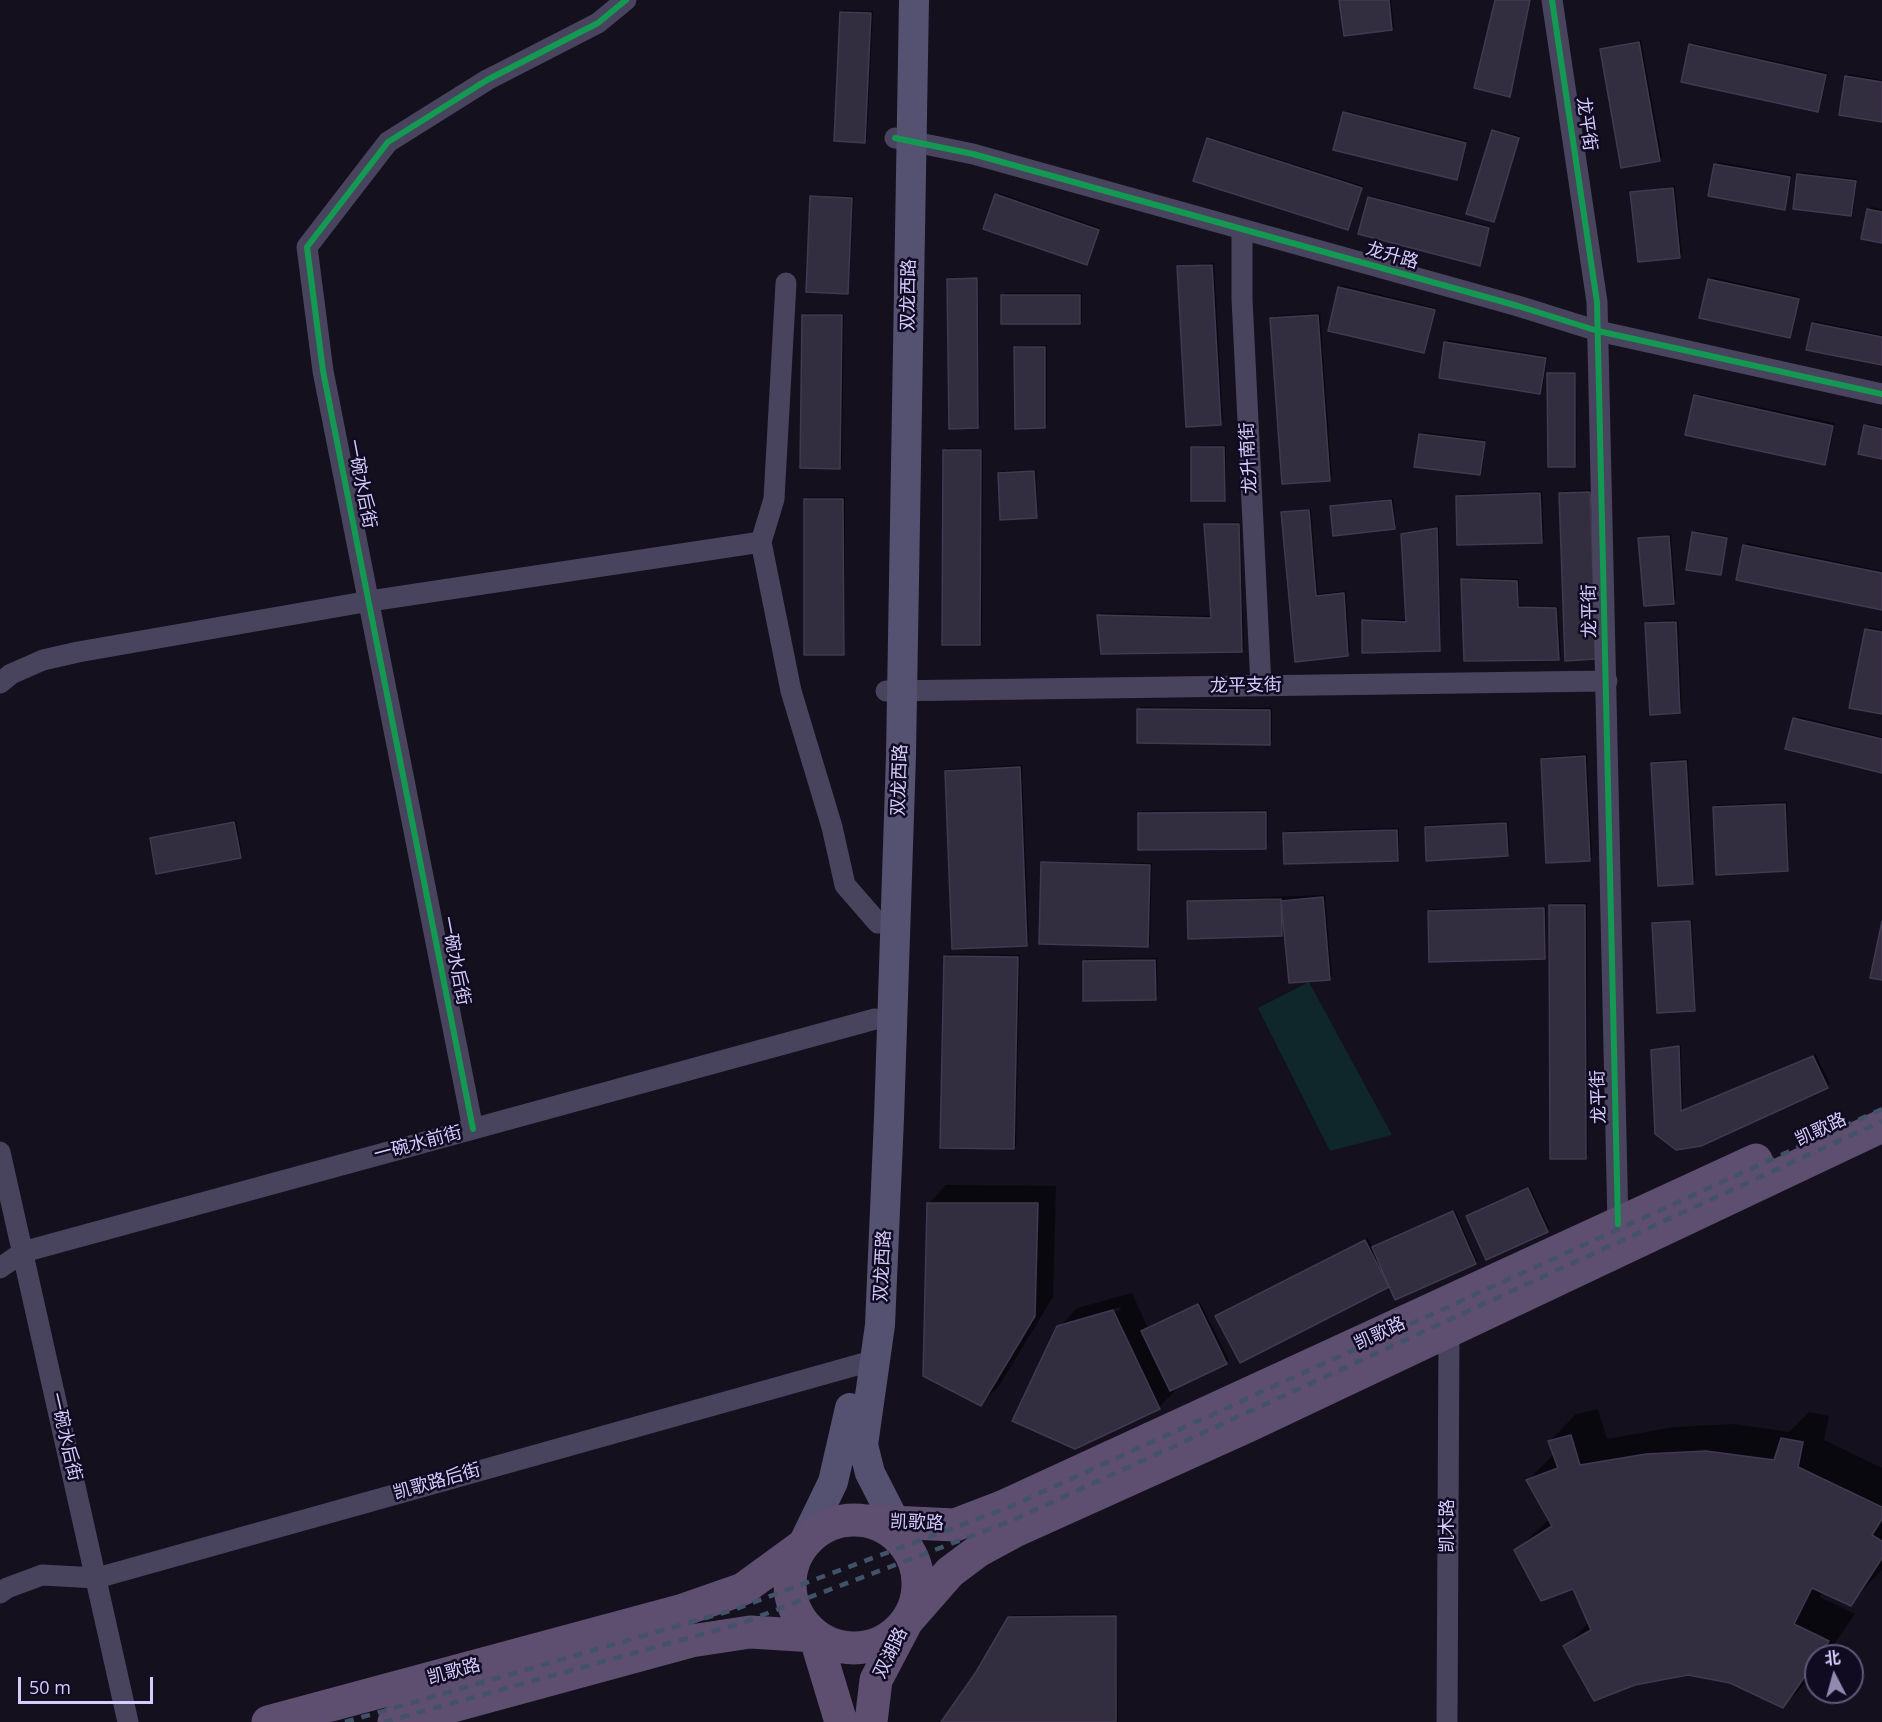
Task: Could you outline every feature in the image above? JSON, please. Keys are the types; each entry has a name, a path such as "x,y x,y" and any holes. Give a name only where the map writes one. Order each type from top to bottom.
{"main road":[{"name":"双龙西路","path":"898,0 904,139"},
{"name":"双龙西路","path":"802,1546 833,1482 866,1362 880,1325 889,1130 904,139 914,0"},
{"name":"双龙西路","path":"890,1531 863,1445 866,1362 863,1323 878,923 894,691"},
{"name":"凯歌路","path":"890,1531 955,1525 1002,1507 1882,1102"},
{"name":"凯歌路","path":"907,1621 950,1572 978,1551 1014,1531 1882,1126"},
{"path":"849,1520 890,1531 916,1566 919,1585 916,1604 907,1621 893,1635 875,1645 864,1647 833,1645 815,1636 801,1621 792,1603 791,1573 802,1546 815,1532 831,1524 849,1520"},
{"name":"凯歌路","path":"268,1722 680,1611 743,1589 802,1546"},
{"name":"双湖路","path":"870,1722 876,1680 907,1621"},
{"name":"凯歌路","path":"394,1722 691,1641 750,1632 815,1636"},
{"path":"815,1636 836,1696 841,1722"}],"street":[{"name":"一碗水后街","path":"473,1129 323,371 307,247 388,142 487,80 598,23 626,0"},
{"name":"龙平街","path":"1552,0 1597,302 1618,1224"},
{"name":"龙升路","path":"904,139 973,154 1598,332 1882,394"},
{"name":"龙升南街","path":"1242,229 1242,299 1261,686"},
{"path":"786,283 774,499 762,542 791,691 832,827 845,885 878,923"},
{"path":"0,683 11,674 43,660 78,652 370,601 762,542"},
{"name":"龙平支街","path":"894,691 1606,681"},
{"name":"一碗水前街","path":"0,1268 23,1252 875,1019"},
{"name":"一碗水后街","path":"0,1152 128,1722"},
{"name":"凯木路","path":"1447,1722 1449,1330"},
{"name":"凯歌路后街","path":"0,1593 7,1588 42,1575 97,1578 866,1362"}],"green space":[{"path":"1309,982 1392,1135 1330,1151 1258,1008"}],"building":[{"path":"1339,0 1389,0 1392,30 1344,36"},
{"path":"1495,0 1530,0 1510,97 1474,88"},
{"path":"840,12 871,13 865,143 834,141"},
{"path":"1639,42 1660,161 1621,168 1600,49"},
{"path":"1689,44 1826,75 1818,112 1681,82"},
{"path":"1845,76 1882,82 1882,122 1839,115"},
{"path":"1343,112 1466,143 1457,180 1333,150"},
{"path":"1492,130 1519,138 1494,222 1466,214"},
{"path":"1207,138 1362,188 1348,230 1193,181"},
{"path":"1714,164 1790,177 1785,210 1708,196"},
{"path":"1797,174 1856,181 1851,216 1793,209"},
{"path":"1673,188 1680,258 1638,262 1630,192"},
{"path":"995,194 1099,230 1087,265 983,229"},
{"path":"810,196 852,198 848,294 806,292"},
{"path":"1368,197 1489,228 1480,266 1358,234"},
{"path":"1867,209 1882,212 1882,243 1861,239"},
{"path":"1212,265 1221,425 1186,427 1177,266"},
{"path":"977,278 978,428 949,429 947,279"},
{"path":"1708,279 1799,299 1790,338 1699,318"},
{"path":"1338,287 1435,310 1424,353 1328,331"},
{"path":"1001,295 1080,295 1080,324 1001,324"},
{"path":"802,315 842,315 840,469 800,468"},
{"path":"1318,315 1330,481 1282,484 1270,318"},
{"path":"1812,323 1882,337 1882,365 1806,350"},
{"path":"1444,342 1546,358 1540,394 1439,378"},
{"path":"1014,347 1045,347 1045,428 1015,429"},
{"path":"1547,373 1575,373 1575,467 1548,467"},
{"path":"1694,395 1833,426 1825,465 1685,435"},
{"path":"1864,425 1882,429 1882,459 1858,454"},
{"path":"1419,434 1485,442 1480,475 1414,467"},
{"path":"1191,447 1224,447 1225,501 1191,501"},
{"path":"943,450 981,450 980,645 942,645"},
{"path":"1034,471 1037,518 1000,520 998,473"},
{"path":"1590,492 1596,659 1565,661 1559,493"},
{"path":"1540,493 1542,543 1457,545 1456,496"},
{"path":"804,499 843,499 844,655 804,655"},
{"path":"1391,500 1395,529 1333,536 1330,506"},
{"path":"1309,510 1316,596 1344,593 1348,656 1295,662 1281,512"},
{"path":"1204,524 1239,524 1242,652 1101,654 1097,615 1211,618"},
{"path":"1437,528 1440,651 1362,653 1362,620 1406,622 1401,534"},
{"path":"1692,532 1727,538 1721,575 1686,570"},
{"path":"1669,536 1674,604 1644,606 1638,538"},
{"path":"1743,545 1882,573 1882,610 1736,580"},
{"path":"1461,579 1517,581 1518,607 1556,608 1559,660 1464,661"},
{"path":"1676,622 1680,713 1650,715 1645,623"},
{"path":"1865,629 1882,632 1882,714 1849,708"},
{"path":"1137,709 1270,710 1270,745 1137,743"},
{"path":"1793,718 1882,739 1882,773 1785,749"},
{"path":"1585,756 1590,861 1546,863 1541,759"},
{"path":"1686,761 1693,884 1658,886 1651,763"},
{"path":"1020,767 1027,946 952,949 945,771"},
{"path":"1785,804 1788,871 1716,875 1713,807"},
{"path":"1266,812 1266,849 1138,850 1138,813"},
{"path":"234,822 241,858 156,874 150,838"},
{"path":"1506,823 1508,856 1426,861 1425,827"},
{"path":"1397,830 1398,861 1284,864 1283,833"},
{"path":"1041,862 1150,865 1148,947 1039,944"},
{"path":"1323,897 1330,980 1289,983 1281,901"},
{"path":"1281,899 1282,936 1188,939 1187,901"},
{"path":"1549,905 1585,905 1586,1159 1550,1159"},
{"path":"1544,908 1545,959 1429,962 1428,911"},
{"path":"1690,921 1695,1011 1657,1013 1652,923"},
{"path":"1882,921 1882,980 1870,978"},
{"path":"944,956 1018,957 1014,1149 940,1148"},
{"path":"1155,960 1156,1000 1083,1001 1083,961"},
{"path":"1679,1046 1681,1111 1813,1056 1828,1088 1701,1146 1676,1150 1655,1134 1651,1050"},
{"path":"1528,1188 1548,1232 1486,1260 1466,1216"},
{"path":"927,1203 1038,1203 1035,1316 981,1406 923,1376"},
{"path":"1453,1211 1476,1264 1395,1300 1372,1247"},
{"path":"1365,1240 1389,1287 1240,1363 1215,1316"},
{"path":"1198,1304 1227,1364 1170,1391 1141,1331"},
{"path":"1113,1310 1160,1409 1075,1449 1012,1421 1057,1326"},
{"path":"1571,1435 1580,1465 1646,1454 1706,1451 1774,1460 1781,1438 1803,1442 1798,1467 1882,1507 1882,1519 1872,1535 1882,1541 1882,1558 1851,1606 1812,1588 1794,1624 1829,1641 1827,1644 1804,1644 1804,1677 1783,1708 1730,1683 1688,1675 1635,1685 1594,1701 1563,1646 1591,1630 1573,1589 1541,1601 1514,1550 1552,1526 1526,1480 1558,1468 1548,1441"},
{"path":"1116,1616 1116,1722 941,1722 976,1672 1008,1617"}],"railway":[{"path":"345,1722 733,1610 1007,1508 1882,1109"},
{"path":"384,1722 739,1624 1011,1521 1882,1121"}],"cycle path":[{"path":"473,1129 323,371 307,247 388,142 487,80 598,23 626,0"},
{"path":"1552,0 1597,302 1618,1224"},
{"path":"895,138 973,154 1518,306 1598,331 1882,394"}]}
